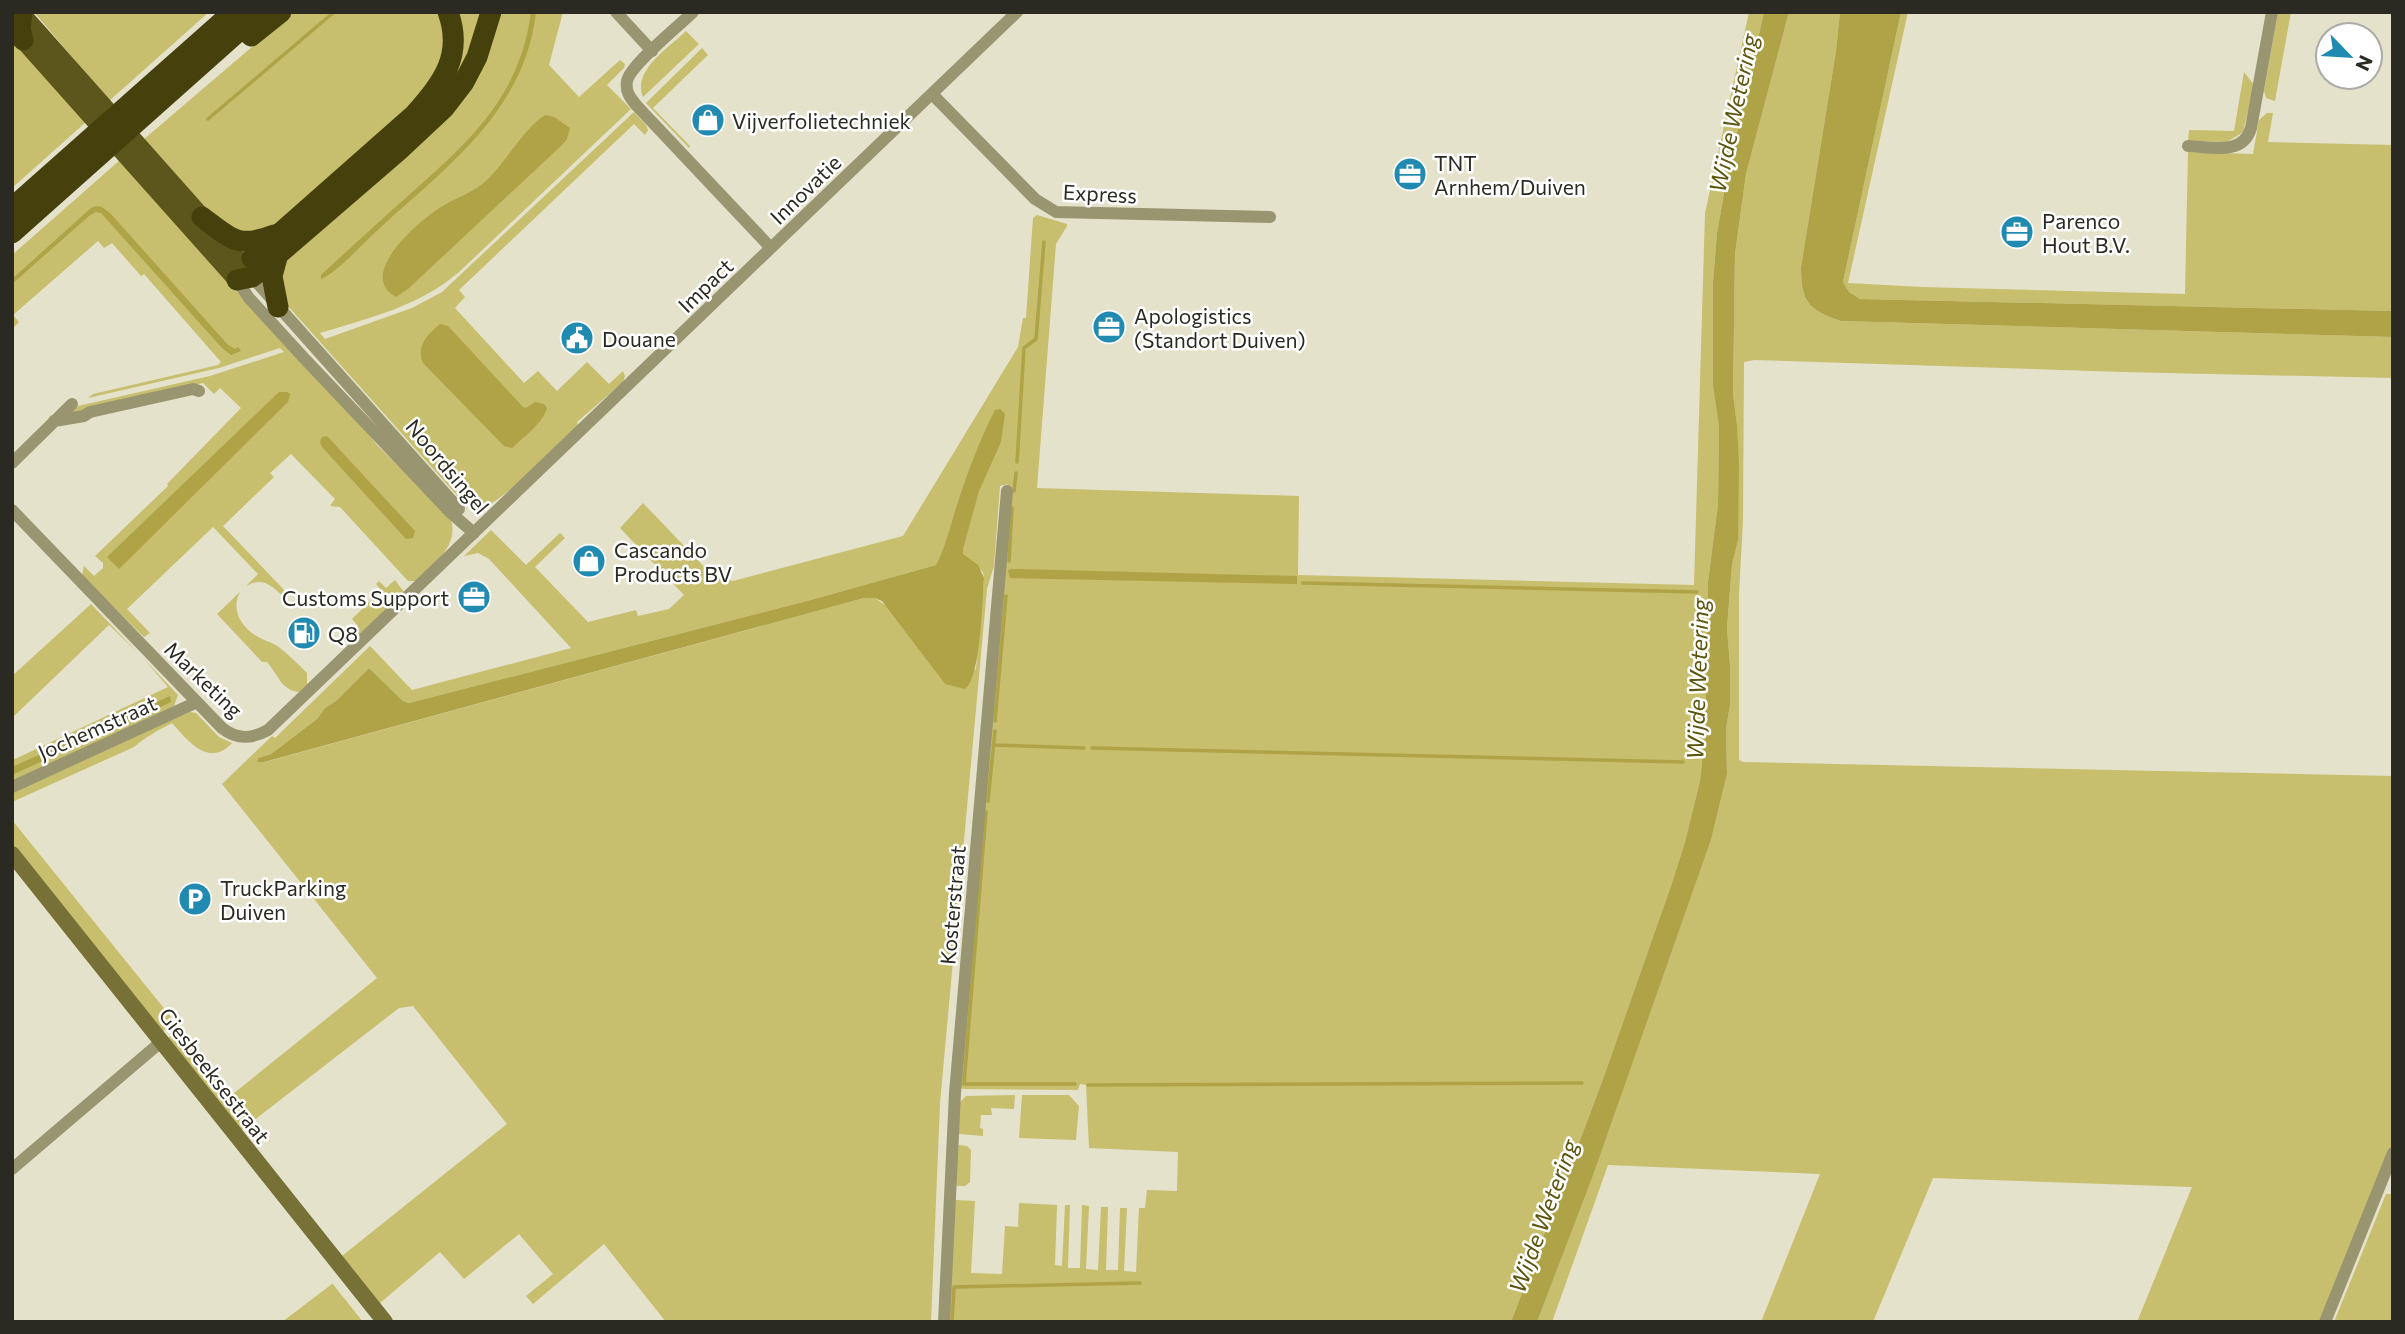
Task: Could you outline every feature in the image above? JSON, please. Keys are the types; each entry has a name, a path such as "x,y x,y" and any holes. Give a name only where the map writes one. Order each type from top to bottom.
{"highway":[{"path":"12,208 233,12"},
{"path":"12,233 260,12"},
{"path":"174,88 251,37 281,12"},
{"path":"248,282 279,244 415,114 436,89 447,73 454,42 454,30 448,12"},
{"path":"278,307 272,276 279,244 398,151 444,108 464,82 477,57 491,12"},
{"path":"202,218 230,238 244,242 260,240 279,244"}],"main road":[{"name":"Noordsingel","path":"20,22 248,282"},
{"name":"Noordsingel","path":"143,163 202,218 248,282"}],"street":[{"path":"616,12 652,51"},
{"path":"693,12 630,74 627,88 631,100 771,248"},
{"name":"Innovatie","path":"771,248 1017,12"},
{"path":"2188,146 2233,148 2247,140 2272,12"},
{"name":"Express","path":"932,94 1035,199 1056,212 1270,217"},
{"name":"Impact","path":"474,533 771,248"},
{"name":"Noordsingel","path":"248,282 278,307 458,508 474,533"},
{"name":"Noordsingel","path":"248,282 451,513 474,533"},
{"path":"54,421 193,389 200,391"},
{"path":"12,463 72,404"},
{"name":"Kosterstraat","path":"944,1322 955,1093 1006,491"},
{"name":"Marketing","path":"12,510 222,728 233,735 254,736 268,730 474,533"},
{"name":"Jochemstraat","path":"12,787 197,702"},
{"name":"Giesbeeksestraat","path":"12,854 385,1322"},
{"path":"12,1169 162,1041"},
{"path":"2325,1322 2393,1153"}],"shaded area":[{"path":"34,12 209,12 109,101"},
{"path":"293,12 440,12 446,50 423,94 273,228 256,236 219,223 143,140"},
{"path":"454,12 486,12 462,73 431,103"},
{"path":"499,12 563,12 549,65 579,97 620,60 625,64 624,68 607,85 631,109 444,284 393,310 320,333 325,339 412,308 442,292 634,112 646,125 648,130 645,135 634,124 459,290 465,297 455,308 524,383 538,371 557,391 587,362 609,384 623,371 625,376 623,382 577,422 578,425 515,486 489,504 475,507 453,491 288,306 281,266 443,121"},
{"path":"531,12 536,12 529,47 517,78 480,133 457,158 343,263 321,279 321,275 452,156 488,116 516,69"},
{"path":"1749,12 1764,12 1717,233 1713,282 1719,426 1718,504 1708,582 1705,733 1700,781 1672,883 1602,1082 1511,1322 946,1322 951,1205 956,1200 975,1201 971,1273 1002,1274 1005,1226 1018,1227 1019,1203 1057,1205 1055,1265 1062,1266 1065,1205 1070,1205 1068,1268 1080,1268 1082,1205 1089,1206 1086,1269 1098,1270 1101,1207 1108,1207 1106,1270 1118,1270 1120,1208 1127,1208 1124,1271 1136,1272 1139,1208 1145,1208 1147,1190 1177,1191 1178,1152 1089,1148 1086,1085 1080,1084 1078,1090 958,1087 1008,484 1000,486 994,566 987,589 940,1103 931,1322 666,1322 604,1244 533,1304 526,1296 553,1274 519,1234 464,1279 440,1252 380,1303 342,1256 507,1124 413,1006 399,1008 240,1131 166,1040 180,1028 233,1094 377,978 222,784 272,736 275,738 370,646 412,690 571,648 489,559 478,553 464,556 491,530 526,565 560,533 565,538 535,567 588,622 636,610 638,616 669,609 684,595 620,528 643,503 710,573 733,581 903,536 1018,347 1023,318 1026,318 1033,218 1037,215 1067,226 1056,244 1037,488 1299,496 1298,575 1694,585 1705,213","holes":["960,552 983,572 976,669 945,684 888,607 875,598 864,598 265,762 257,761 258,758 271,754 317,719 325,708 336,701 369,668 403,701 409,703 807,601 936,565"]},
{"path":"1764,12 1789,12 1746,174 1735,254 1733,393 1739,464 1738,540 1732,565 1727,628 1730,705 1726,729 1727,774 1711,840 1593,1175 1537,1322 1511,1322 1602,1082 1672,883 1700,781 1705,733 1708,582 1718,504 1719,426 1713,384 1713,282 1717,233"},
{"path":"1789,12 1840,12 1801,267 1805,296 1821,313 1841,321 2393,337 2393,378 1754,360 1744,362 1739,760 2393,776 2393,1144 2319,1322 2137,1322 2192,1187 1933,1178 1873,1322 1761,1322 1820,1174 1608,1165 1552,1322 1537,1322 1711,840 1727,774 1726,729 1730,705 1730,665 1727,628 1732,565 1738,540 1737,425 1733,393 1735,254 1746,174"},
{"path":"1840,12 1901,12 1843,282 1849,292 1860,299 2393,311 2393,337 1841,321 1821,313 1805,296 1801,267"},
{"path":"1901,12 1908,12 1848,283 2185,294 2188,152 2253,154 2259,120 2267,113 2273,113 2268,142 2393,145 2393,311 1860,299 1849,292 1843,282"},
{"path":"2278,12 2291,12 2275,101 2266,98 2264,91"},
{"path":"686,31 699,44 643,97 641,87 647,69"},
{"path":"12,36 86,122 12,188"},
{"path":"702,48 708,55 653,108 689,148 646,103"},
{"path":"2244,72 2254,85 2243,132 2227,142 2188,141 2189,130 2234,131"},
{"path":"546,115 570,128 567,139 408,289 396,297 385,287 383,275 395,249 431,214 483,184 524,134"},
{"path":"120,160 352,413 377,445 450,517 452,537 449,546 415,581 408,581 340,507 330,506 335,499 291,454 270,473 274,477 223,526 288,594 284,597 262,582 246,586 258,574 213,527 127,609 150,633 144,637 82,576 84,566 94,576 103,568 103,563 95,556 168,486 241,408 220,388 214,394 203,383 88,408 67,417 78,406 210,376 284,352 280,348 219,368 88,398 93,394 218,365 221,362 144,274 141,276 112,243 104,248 98,241 13,315 19,322 12,329 12,255"},
{"path":"96,206 111,214 228,345 235,349 238,347 241,351 231,355 222,348 101,213 96,212 89,216 12,284 12,279"},
{"path":"440,324 448,326 523,407 535,402 544,404 547,408 537,425 512,448 504,446 423,363 422,346"},
{"path":"279,392 290,394 288,402 119,569 107,557"},
{"path":"1000,409 1005,414 1001,442 979,491 963,549 963,554 978,565 984,578 978,655 970,682 965,689 945,684 882,601 864,598 257,762 258,758 271,754 317,719 325,708 336,701 369,668 403,701 409,703 807,601 936,565 979,446 995,410"},
{"path":"327,436 415,531 413,538 406,539 322,447 322,437"},
{"path":"1008,570 1297,576 1297,584 1010,578"},
{"path":"395,580 404,592 360,634 349,634 358,626 352,619 381,590 376,584 379,581 386,588"},
{"path":"240,592 236,606 243,624 260,638 280,648 307,673 307,685 300,692 288,689 267,662 262,662 217,614"},
{"path":"91,604 137,652 109,625 12,718 12,676"},
{"path":"144,659 178,695 174,706 12,784 12,757 15,759 168,687"},
{"path":"170,696 171,702 12,775 12,767"},
{"path":"190,712 196,713 219,737 232,743 215,753 207,752 192,744 172,723 134,747 12,802 12,789"},
{"path":"12,820 175,1022 161,1033 12,846"},
{"path":"1015,1095 1014,1109 991,1108 992,1115 981,1115 980,1128 983,1129 983,1136 959,1134 957,1131 958,1104 966,1096"},
{"path":"1022,1095 1069,1095 1079,1106 1076,1140 1019,1138"},
{"path":"959,1145 967,1146 971,1150 970,1182 965,1186 957,1186 954,1182 956,1148"},
{"path":"2386,1194 2393,1194 2393,1322 2334,1322"},
{"path":"332,1284 363,1322 282,1322"}],"waterway":[{"path":"208,119 334,12"},
{"path":"1017,462 1024,348 1036,339 1044,242"},
{"path":"1014,491 1016,473"},
{"path":"1009,561 1012,508"},
{"name":"Wijde Wetering","path":"1303,583 1697,592"},
{"path":"995,721 1006,596"},
{"path":"988,801 995,731"},
{"path":"993,745 1084,748"},
{"name":"Wijde Wetering","path":"1092,748 1683,762"},
{"path":"986,812 964,1084 1075,1084"},
{"path":"1088,1085 1582,1083"},
{"path":"952,1322 954,1287 1140,1283"}],"place":[{"name":"Vijverfolietechniek","path":"708,120"},
{"name":"TNT Arnhem/Duiven","path":"1410,174"},
{"name":"Parenco Hout B.V.","path":"2017,232"},
{"name":"Apologistics (Standort Duiven)","path":"1109,327"},
{"name":"Douane","path":"577,338"},
{"name":"Cascando Products BV","path":"589,561"},
{"name":"Customs Support","path":"474,597"},
{"name":"Q8","path":"304,633"},
{"name":"TruckParking Duiven","path":"195,899"}]}
